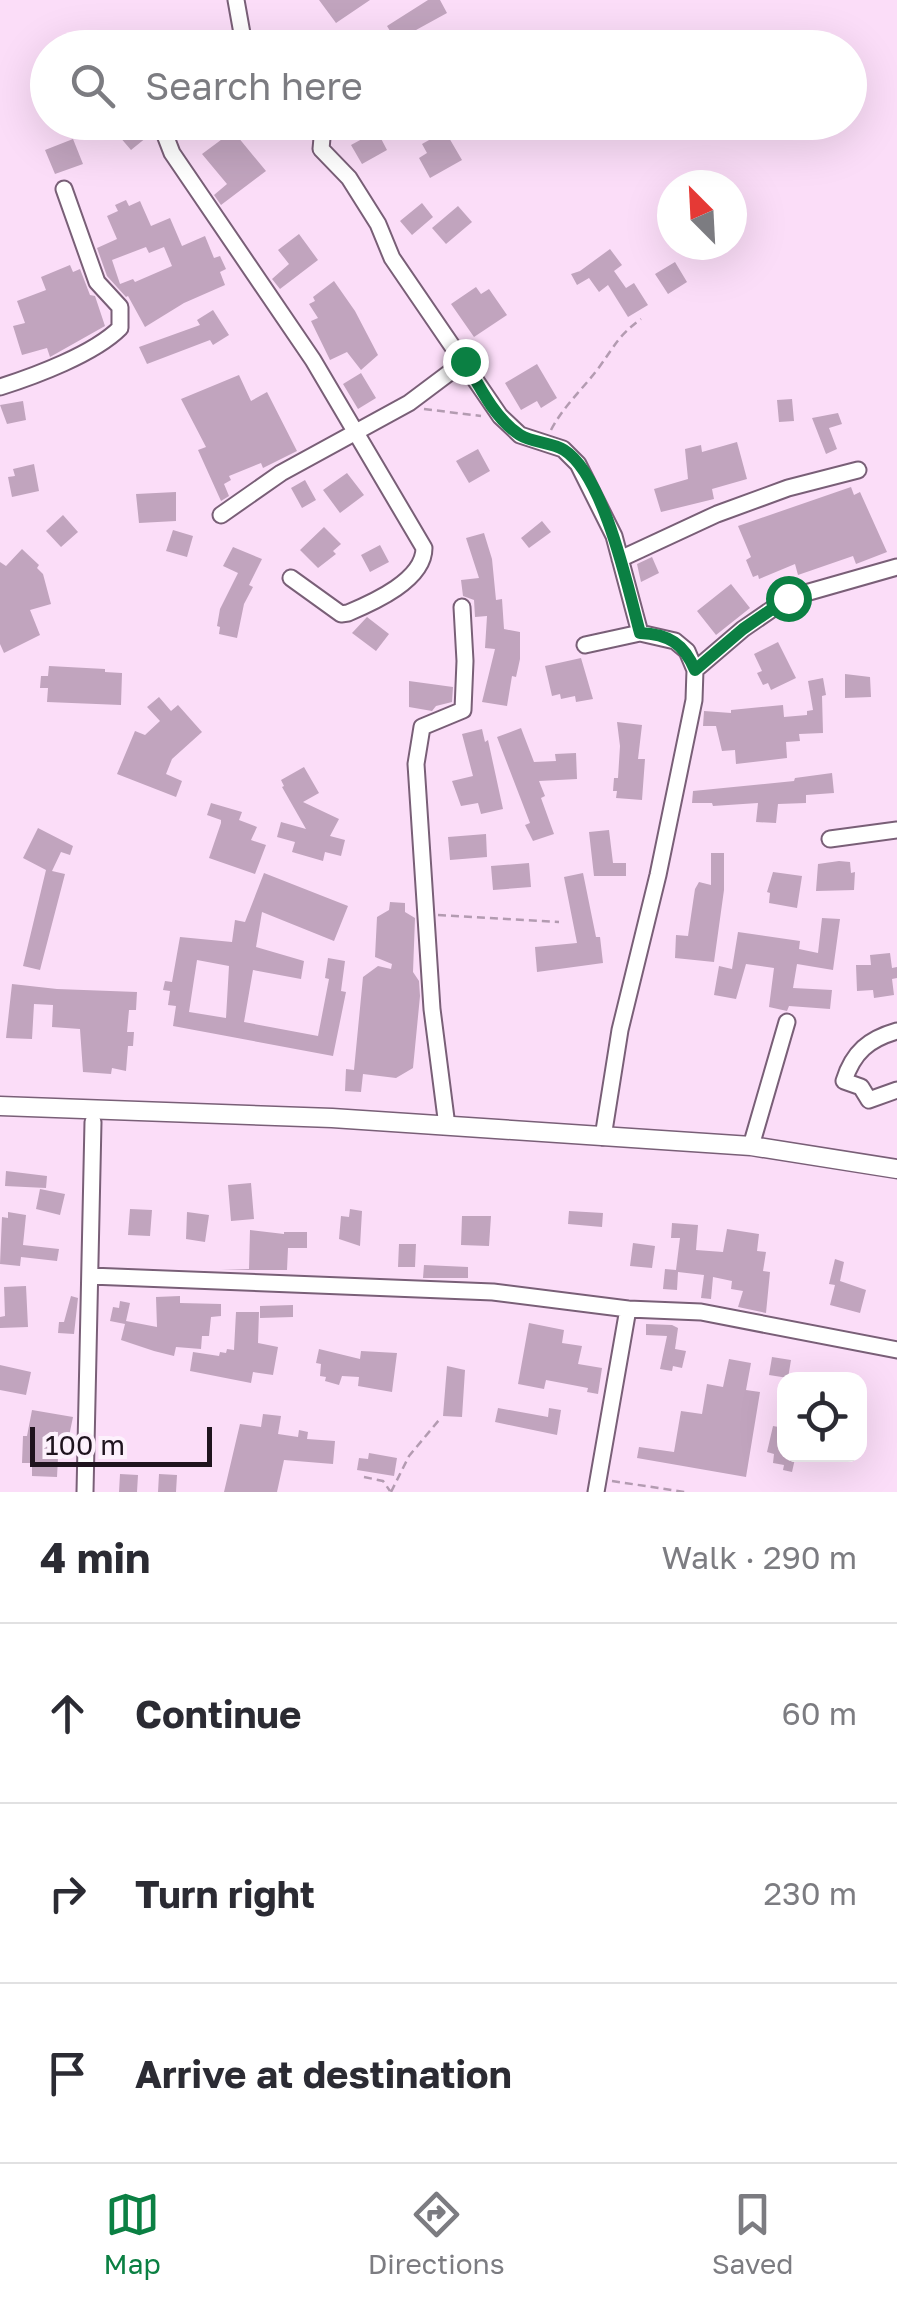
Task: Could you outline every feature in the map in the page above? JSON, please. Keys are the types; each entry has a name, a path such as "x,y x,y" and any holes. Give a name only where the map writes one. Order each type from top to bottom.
{"main road":[{"path":"0,1106 332,1118 751,1146 897,1169"},
{"path":"0,1118 331,1128 750,1157 897,1180"}],"street":[{"path":"236,0 239,30"},
{"path":"167,140 313,360 419,537 424,560 416,570 348,613 341,614 291,578"},
{"path":"322,140 321,149 349,178 378,224 392,258 500,416 520,435 563,449 578,464 614,536 640,633"},
{"path":"0,387 62,362 120,328 120,307 97,282 64,189"},
{"path":"221,515 281,474 409,403 465,361"},
{"path":"620,560 718,514 788,488 858,470"},
{"path":"695,670 743,629 788,598 897,567"},
{"path":"447,1126 432,1009 416,764 419,734 428,722 463,710 466,661 462,607"},
{"path":"585,645 640,633 675,640 687,651 695,670 694,700 681,771 620,1030 604,1136"},
{"path":"830,840 897,830"},
{"path":"751,1146 787,1022"},
{"path":"897,1031 864,1046 852,1059 844,1080 861,1087 869,1100 897,1090"},
{"path":"84,1492 93,1122"},
{"path":"90,1276 493,1292 628,1309 701,1312 897,1350"},
{"path":"597,1486 628,1309"}],"path":[{"path":"544,444 568,402 599,368 618,337 641,319"},
{"path":"409,403 442,413 500,416"},
{"path":"427,914 559,922"},
{"path":"364,1477 383,1481 391,1492 409,1456 439,1420"},
{"path":"597,1486 685,1492"}],"building":[{"path":"319,0 370,0 336,23"},
{"path":"428,0 440,0 447,13 416,30 389,30 387,26"},
{"path":"73,140 83,164 55,174 45,150"},
{"path":"122,140 143,140 131,150"},
{"path":"221,140 240,140 266,171 221,205 214,195 227,184 202,154"},
{"path":"360,140 382,140 387,150 362,164 351,145"},
{"path":"450,140 462,160 430,178 419,158 427,153 422,144"},
{"path":"126,200 129,206 140,201 151,226 170,218 182,246 205,236 214,258 220,256 226,269 220,272 225,285 184,303 145,327 128,296 107,276 97,248 117,239 107,216 118,211 115,205","holes":["146,247 149,253 164,247 172,266 135,282 133,279 120,284 112,260"]},
{"path":"422,203 433,217 412,235 400,221"},
{"path":"458,206 472,222 446,244 432,228"},
{"path":"299,234 318,260 280,289 272,279 289,264 278,250"},
{"path":"610,249 622,265 614,271 626,288 634,283 648,305 628,317 608,285 599,292 589,278 577,285 571,274"},
{"path":"675,262 687,282 668,294 655,274"},
{"path":"70,265 73,272 80,269 105,326 50,357 47,348 22,355 13,326 25,323 17,301 46,290 41,277"},
{"path":"334,281 378,355 361,370 347,352 330,360 311,321 318,318 309,304 315,301 313,297"},
{"path":"476,287 481,294 489,289 507,315 474,337 451,304"},
{"path":"213,310 229,335 213,345 210,340 147,364 139,347 200,325 197,320"},
{"path":"537,364 557,398 541,408 537,401 521,410 505,383"},
{"path":"361,373 376,398 358,409 343,384"},
{"path":"239,375 251,401 267,392 297,451 263,468 261,463 229,476 231,480 224,484 229,496 221,501 198,450 206,447 181,399"},
{"path":"792,399 794,421 779,422 777,400"},
{"path":"23,401 26,420 7,424 0,405"},
{"path":"838,413 842,424 829,428 837,449 826,454 812,418"},
{"path":"737,442 747,479 712,489 714,499 661,512 654,489 688,479 685,449 701,445 702,452"},
{"path":"478,449 490,471 469,483 456,461"},
{"path":"34,464 39,491 12,497 8,477 15,476 13,469"},
{"path":"347,473 364,495 340,513 323,490"},
{"path":"305,480 316,500 302,508 291,488"},
{"path":"851,487 854,495 860,492 887,552 856,564 853,556 798,575 795,564 759,579 758,575 753,577 746,560 751,557 738,526"},
{"path":"176,492 176,521 139,523 136,494"},
{"path":"63,515 78,532 61,547 46,531"},
{"path":"542,521 551,532 529,548 521,538"},
{"path":"324,527 341,544 333,551 336,554 318,568 300,550"},
{"path":"173,530 193,536 187,557 166,551"},
{"path":"484,533 492,559 496,600 502,599 504,629 520,632 520,659 516,677 512,676 507,706 482,702 495,649 485,648 487,616 475,617 474,600 463,596 461,580 479,578 466,538"},
{"path":"380,545 389,562 370,572 361,555"},
{"path":"233,547 262,559 249,585 253,587 244,604 237,638 219,634 217,626 220,609 238,573 223,566"},
{"path":"22,549 39,565 51,604 30,610 40,635 4,653 0,644 0,562 6,566"},
{"path":"652,557 659,573 641,582 637,564"},
{"path":"731,584 750,608 716,635 697,611"},
{"path":"367,617 389,634 376,651 352,633"},
{"path":"778,642 796,678 771,690 757,673 762,671 754,654"},
{"path":"581,658 593,699 576,702 575,696 552,696 545,666"},
{"path":"49,666 122,673 121,705 47,702 48,688 40,688 41,676 48,676"},
{"path":"845,674 870,677 871,697 845,698"},
{"path":"823,678 823,733 799,734 800,741 786,742 787,758 736,764 735,750 722,751 716,726 703,726 704,711 731,713 783,705 784,717 807,715 807,711 813,710 808,681"},
{"path":"409,681 453,687 452,702 432,711 409,707"},
{"path":"159,697 171,711 178,705 202,732 172,759 166,774 182,781 176,797 117,774 135,731 145,735 160,721 147,707"},
{"path":"617,722 642,725 638,759 645,759 642,800 616,798 617,791 613,791 620,746"},
{"path":"521,728 534,762 556,761 555,754 576,753 577,779 539,781 554,834 533,841 525,825 530,823 497,737"},
{"path":"482,729 485,742 488,740 503,809 481,814 478,803 461,806 452,781 473,776 462,734"},
{"path":"304,767 319,793 303,802 339,819 330,836 345,840 341,856 325,852 323,861 292,852 295,842 277,837 281,822 306,829 281,780"},
{"path":"832,773 834,793 806,795 806,803 778,804 776,823 756,822 758,803 692,803 693,791 794,781"},
{"path":"211,803 242,812 239,820 257,827 251,840 266,845 255,874 209,858 221,823 207,815"},
{"path":"38,828 73,846 70,855 61,852 52,871 65,874 40,970 23,966 46,870 23,858"},
{"path":"609,830 613,863 626,863 626,876 594,876 589,832"},
{"path":"486,834 487,857 450,860 448,837"},
{"path":"711,853 724,853 724,890 714,962 675,958 676,935 688,936 695,889 699,882 711,885"},
{"path":"850,862 851,873 855,872 854,890 816,891 818,864"},
{"path":"529,863 531,887 493,890 491,866"},
{"path":"773,872 802,876 797,908 769,903 767,892"},
{"path":"264,873 348,906 334,941 262,912 256,947 304,961 301,979 253,970 244,1022 318,1036 329,979 325,978 328,958 345,961 341,991 346,992 333,1056 173,1026 176,1006 168,1005 170,991 163,990 165,981 172,982 180,937 232,942 235,920 245,922","holes":["197,960 229,966 226,1018 189,1012"]},
{"path":"583,873 603,963 537,972 535,947 577,943 564,877"},
{"path":"390,902 405,903 405,912 415,918 413,972 419,981 420,996 413,1068 396,1078 363,1074 361,1092 345,1091 346,1069 354,1070 363,977 378,966 391,969 392,964 375,957 377,917 389,910"},
{"path":"822,918 840,919 833,970 797,964 793,988 832,990 830,1009 789,1006 787,1011 769,1007 774,968 746,964 736,999 714,995 719,966 732,969 738,932 800,941 799,949 818,953"},
{"path":"890,953 892,968 897,967 897,978 892,979 894,995 874,998 873,990 857,991 856,965 871,965 870,955"},
{"path":"12,984 137,992 136,1010 129,1010 127,1032 134,1032 133,1046 128,1046 126,1071 112,1068 111,1074 83,1072 80,1029 52,1027 53,1005 34,1004 32,1039 6,1038"},
{"path":"6,1171 47,1176 46,1188 5,1186"},
{"path":"251,1183 254,1219 231,1221 228,1185"},
{"path":"40,1189 65,1194 60,1215 36,1209"},
{"path":"130,1209 152,1210 150,1236 128,1235"},
{"path":"350,1209 362,1211 360,1246 339,1239 341,1216 349,1217"},
{"path":"569,1211 603,1213 602,1227 568,1224"},
{"path":"8,1212 26,1215 23,1245 59,1249 57,1261 21,1257 20,1266 0,1264 2,1217 8,1218"},
{"path":"187,1212 209,1215 205,1242 186,1239"},
{"path":"462,1216 491,1216 489,1246 461,1245"},
{"path":"672,1223 698,1225 696,1250 723,1252 727,1229 759,1234 757,1251 766,1252 763,1271 770,1272 766,1313 738,1307 743,1291 731,1289 732,1281 713,1277 711,1299 701,1298 704,1275 678,1272 677,1290 663,1289 665,1269 676,1270 680,1238 671,1238"},
{"path":"250,1230 307,1232 307,1248 288,1248 287,1270 221,1270 249,1269"},
{"path":"633,1243 655,1246 652,1268 630,1266"},
{"path":"399,1244 416,1244 415,1267 398,1267"},
{"path":"835,1259 844,1262 840,1281 866,1290 860,1313 830,1305 835,1285 829,1284"},
{"path":"424,1265 468,1267 468,1278 423,1278"},
{"path":"26,1286 28,1327 0,1328 0,1317 5,1316 4,1287"},
{"path":"71,1296 78,1298 74,1334 58,1333 59,1322 64,1322"},
{"path":"180,1296 180,1303 221,1304 221,1316 211,1317 209,1336 202,1336 201,1349 176,1347 174,1356 154,1351 121,1340 125,1324 110,1321 113,1307 119,1308 120,1301 130,1303 126,1321 157,1327 156,1297"},
{"path":"293,1305 293,1317 260,1318 260,1306"},
{"path":"236,1312 259,1312 258,1343 278,1347 273,1375 253,1372 251,1383 190,1371 193,1352 219,1356 227,1349 234,1350"},
{"path":"529,1323 564,1330 562,1343 582,1346 578,1364 602,1368 598,1394 587,1392 588,1388 546,1380 544,1389 518,1384"},
{"path":"646,1324 678,1328 675,1349 686,1351 682,1368 660,1369 667,1336 646,1335"},
{"path":"319,1349 360,1359 361,1351 397,1353 392,1392 358,1386 359,1377 342,1376 339,1385 325,1381 326,1377 320,1376 321,1364 316,1363"},
{"path":"772,1357 791,1360 789,1372 769,1375"},
{"path":"729,1359 751,1363 746,1390 760,1392 746,1477 637,1458 639,1447 674,1452 681,1411 702,1414 707,1384 723,1387"},
{"path":"0,1365 31,1372 26,1395 0,1390"},
{"path":"447,1366 465,1370 462,1417 443,1416"},
{"path":"498,1408 548,1417 549,1408 561,1410 557,1435 495,1422"},
{"path":"32,1410 73,1417 68,1441 59,1439 57,1477 32,1476 32,1463 22,1463 23,1436 27,1436"},
{"path":"263,1414 281,1416 278,1434 298,1437 299,1430 308,1432 307,1439 335,1441 333,1464 284,1460 277,1492 224,1492 240,1424 261,1427"},
{"path":"773,1426 777,1427 777,1462 794,1462 792,1472 773,1463 774,1454 767,1452"},
{"path":"369,1453 397,1458 394,1476 357,1470 359,1458 368,1459"},
{"path":"120,1474 138,1475 137,1492 119,1492"},
{"path":"159,1474 177,1475 176,1492 158,1492"}],"route":[{"path":"465,361 500,416 520,435 563,449 589,481 614,536 640,633 675,640 687,651 695,670 743,629 788,598"}]}
